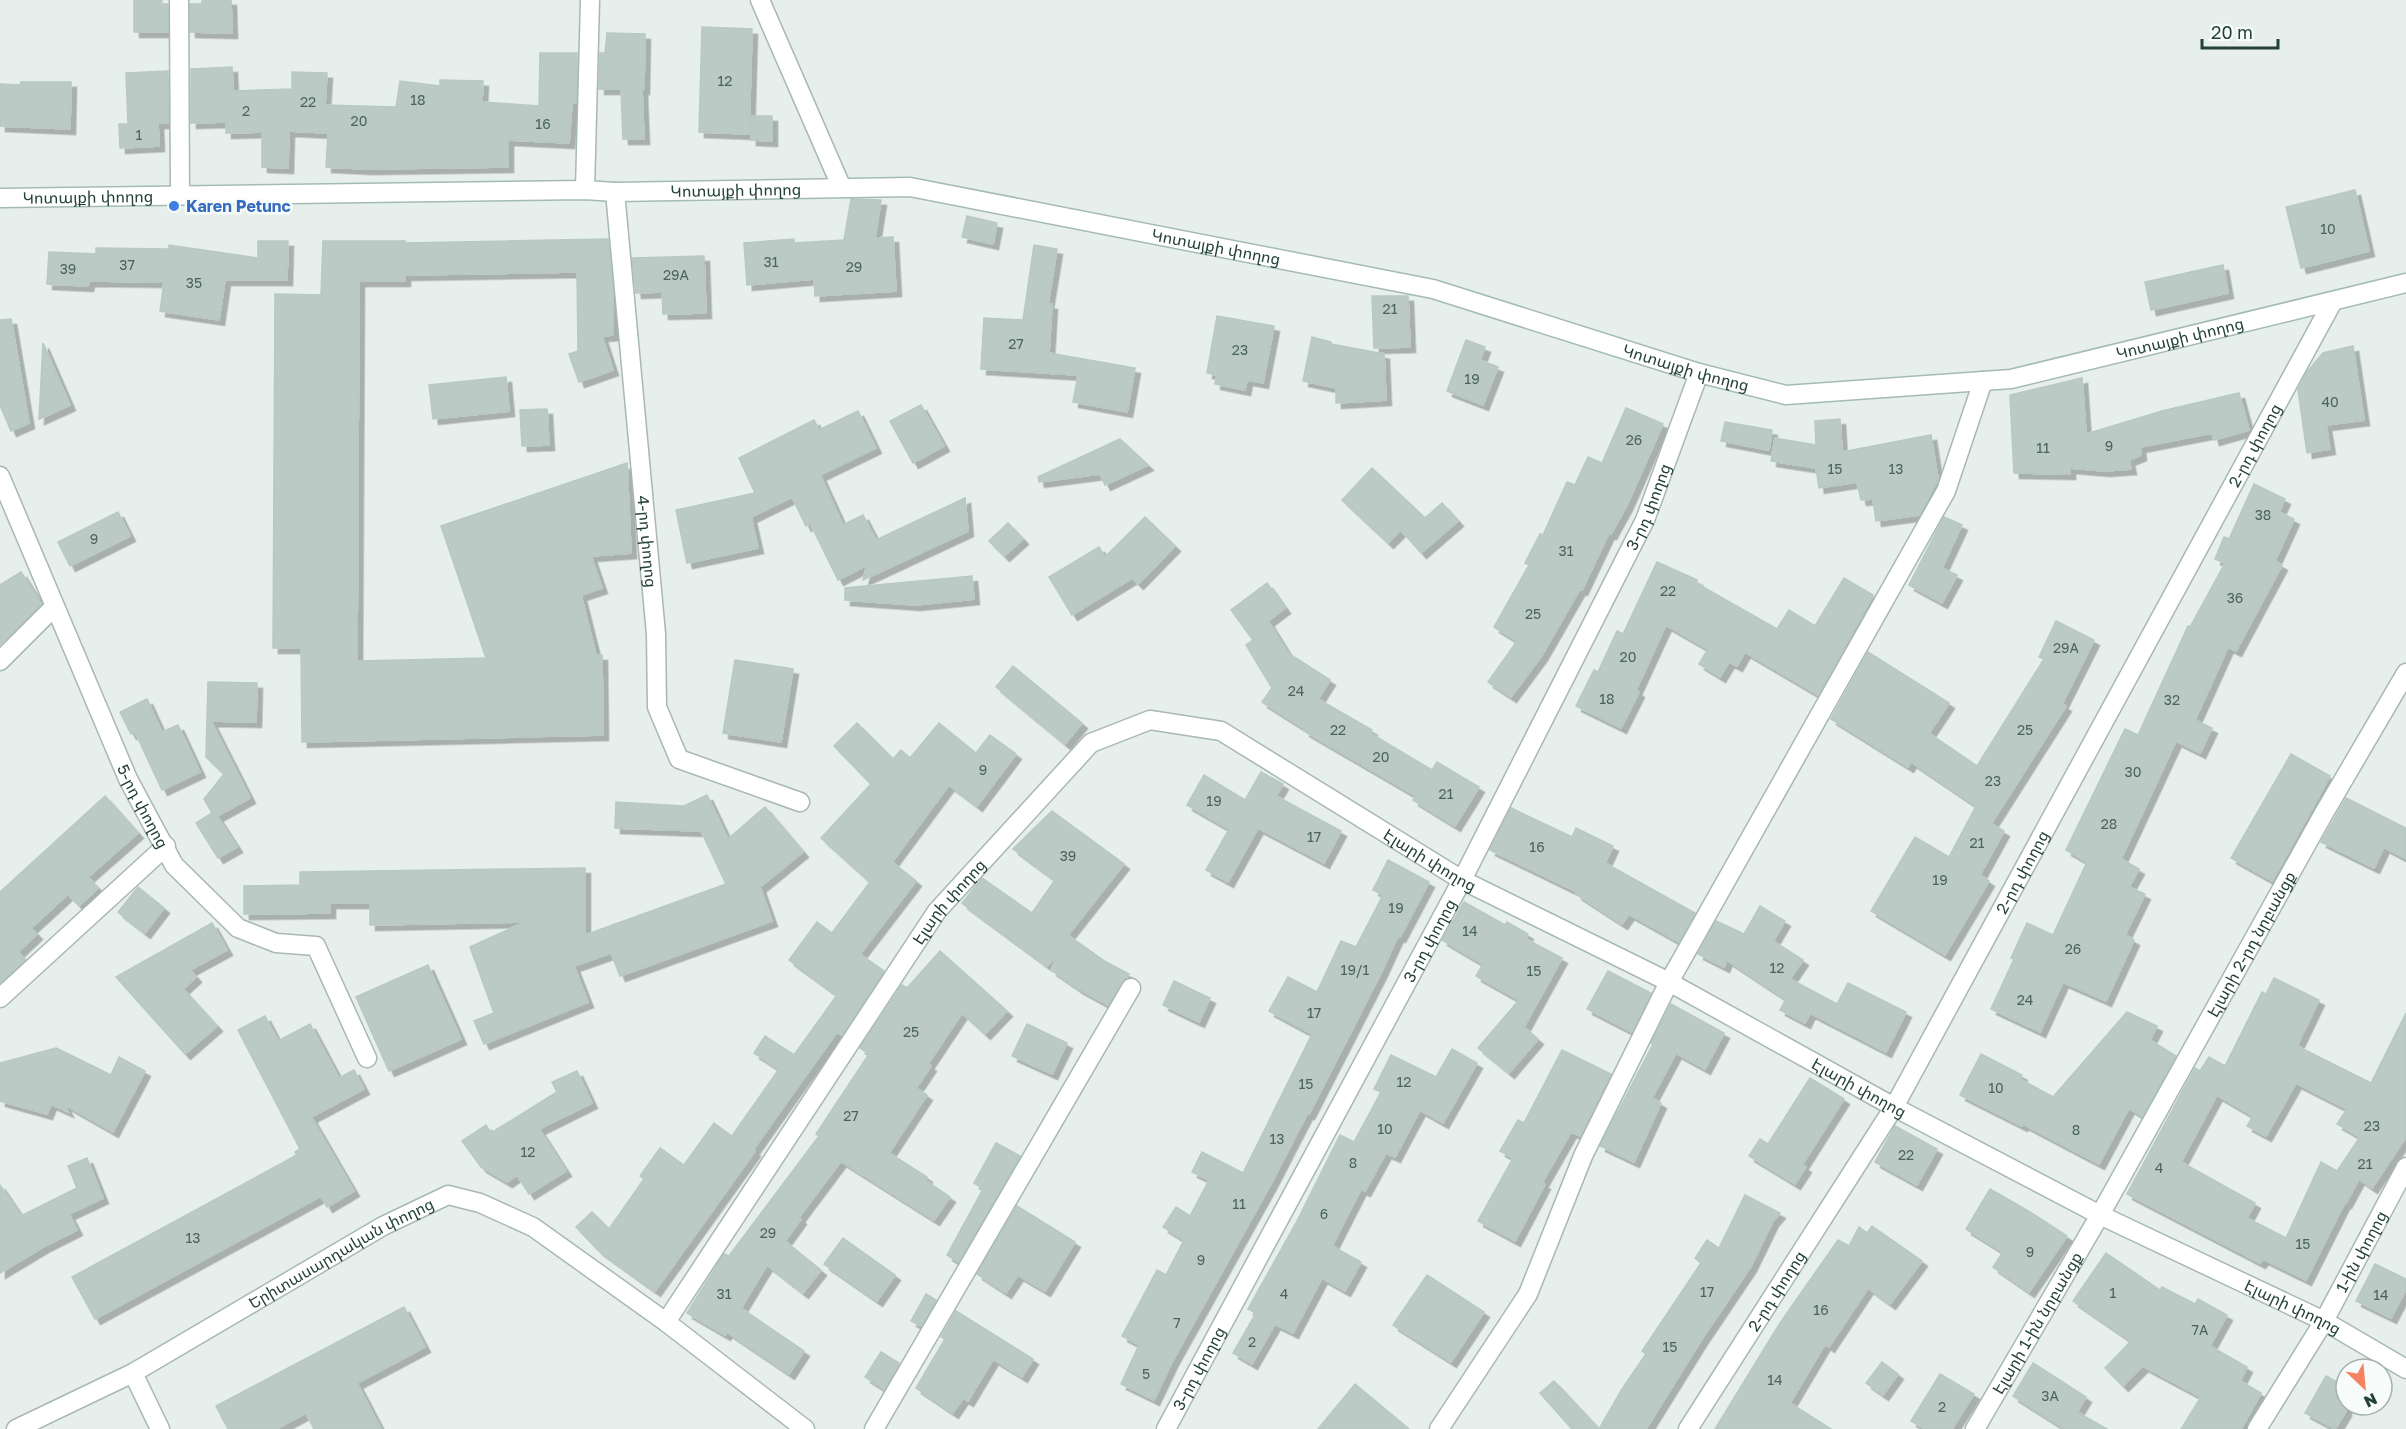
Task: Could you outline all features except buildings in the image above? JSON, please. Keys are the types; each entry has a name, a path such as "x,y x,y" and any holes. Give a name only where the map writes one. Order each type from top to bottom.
{"street":[{"path":"179,0 180,194"},
{"path":"585,189 591,0"},
{"path":"760,0 841,186"},
{"name":"Կոտայքի փողոց","path":"0,198 585,189 615,192 841,186 910,187 1433,289 1699,373 1786,395 2012,379 2332,303 2406,283"},
{"name":"4-րդ փողոց","path":"615,192 656,634 657,707 679,759 800,802"},
{"name":"2-րդ փողոց","path":"1688,1429 1894,1107 2332,303"},
{"name":"3-րդ փողոց","path":"1166,1429 1462,880 1646,520 1699,373"},
{"path":"1439,1429 1528,1294 1583,1156 1669,982 1946,491 1983,381"},
{"name":"5-րդ փողոց","path":"0,476 128,779 174,865 238,928 276,943 315,946 367,1058"},
{"path":"0,661 54,607"},
{"name":"Էլարի 2-րդ նրբանցք","path":"2100,1215 2324,813 2406,673"},
{"name":"Էլարի փողոց","path":"666,1322 937,911 1090,742 1149,720 1221,731 1462,880 1669,982 1894,1107 2100,1215 2324,1321 2406,1369"},
{"path":"0,999 165,846"},
{"path":"874,1429 1131,988"},
{"name":"1-ին փողոց","path":"2257,1429 2324,1321 2406,1167"},
{"name":"Երիտասարդական փողոց","path":"16,1429 132,1373 382,1226 448,1196 480,1203 533,1227 666,1322 805,1429"},
{"name":"Էլարի 1-ին նրբանցք","path":"1975,1429 2100,1215"},
{"path":"132,1373 160,1429"}],"place":[{"name":"Karen Petunc","path":"174,206"}]}
